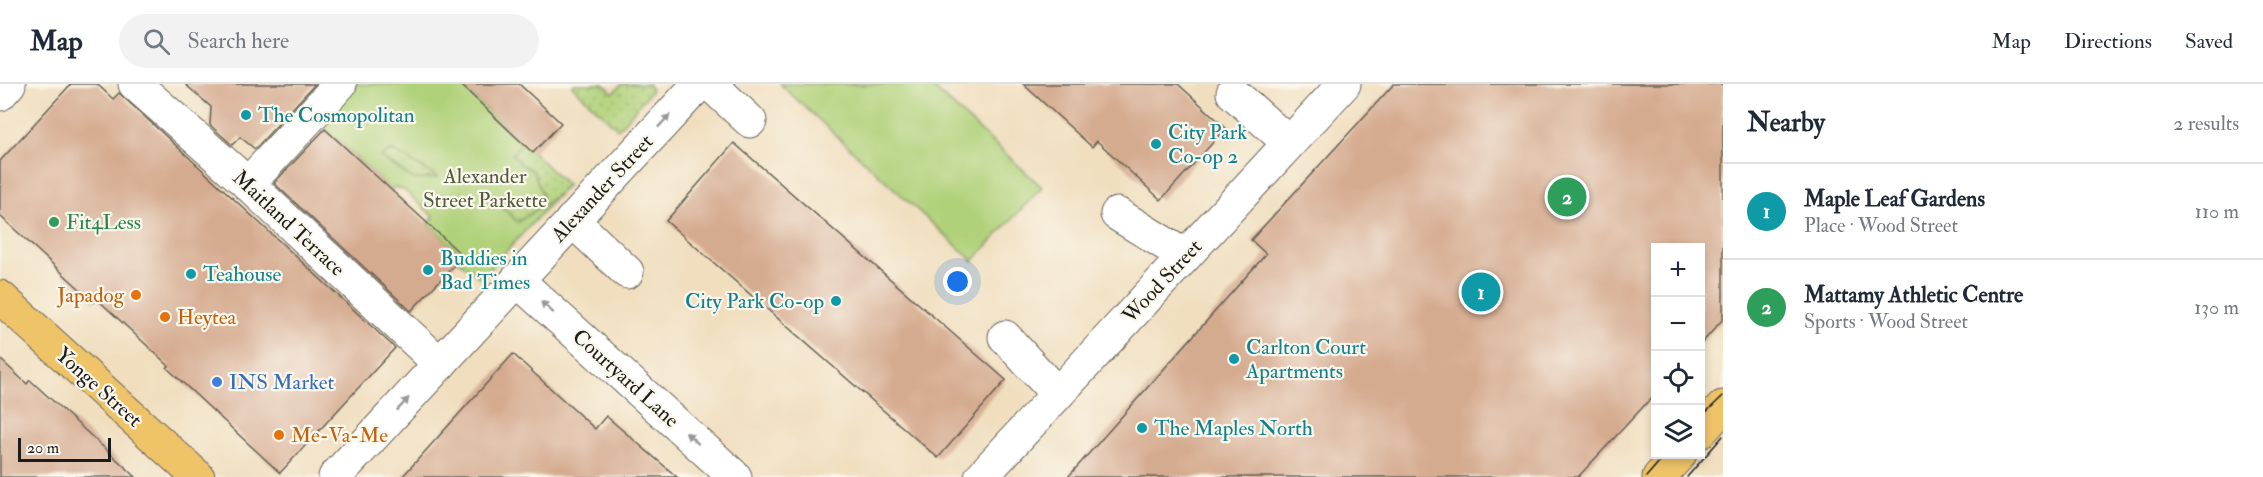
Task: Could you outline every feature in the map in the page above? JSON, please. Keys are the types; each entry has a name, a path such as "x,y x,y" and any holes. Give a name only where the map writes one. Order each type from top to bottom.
{"main road":[{"name":"Yonge Street","path":"0,297 198,477"},
{"path":"1705,427 1723,407"},
{"path":"1659,477 1675,459"}],"street":[{"path":"0,94 9,84"},
{"name":"Maitland Terrace","path":"135,84 248,184 440,364"},
{"path":"248,184 340,84"},
{"name":"Alexander Street","path":"335,477 699,84"},
{"path":"710,84 750,121"},
{"name":"Wood Street","path":"981,477 1344,84"},
{"path":"1233,93 1289,143"},
{"path":"1117,214 1185,256"},
{"path":"572,220 627,272"},
{"name":"Courtyard Lane","path":"517,280 735,477"},
{"path":"1005,337 1057,394"}],"green space":[{"name":"Alexander Street Parkette","path":"356,84 460,84 567,185 481,279 459,261 463,256 428,224 434,217 404,190 394,187 391,190 320,124"},
{"path":"574,84 604,84 613,93 622,84 649,84 651,91 618,129 572,86"},
{"path":"780,84 929,84 1042,187 973,261"},
{"path":"522,142 567,185 560,193 518,222 502,207 543,196 533,171 520,164 512,154"},
{"path":"392,150 438,177 415,180 380,157"}],"building":[{"name":"Teahouse","path":"71,84 97,84 113,99 119,93 395,348 280,473 97,299 94,302 0,216 0,161"},
{"name":"The Cosmopolitan","path":"185,84 315,84 255,149 240,137 232,145 210,125 211,107"},
{"path":"460,84 519,84 561,123 533,153"},
{"name":"City Park Co-op 2","path":"1023,84 1178,84 1226,128 1161,200 1097,141 1092,147"},
{"path":"1394,84 1723,84 1723,319 1705,339 1705,243 1651,243 1651,398 1578,477 1068,477 1266,254 1251,240"},
{"path":"325,129 463,256 411,311 274,183"},
{"name":"City Park Co-op","path":"734,143 1006,380 938,458 666,221"},
{"path":"513,354 595,429 606,416 677,477 402,477"},
{"path":"0,359 27,384 30,380 136,477 0,477"}],"tram line":[{"path":"1705,413 1723,396"},
{"path":"1687,477 1723,436"},
{"path":"1646,477 1662,459"}],"place":[{"name":"The Cosmopolitan","path":"246,115"},
{"name":"City Park Co-op 2","path":"1156,144"},
{"name":"Mattamy Athletic Centre","path":"1567,197"},
{"name":"Fit4Less","path":"54,222"},
{"name":"Buddies in Bad Times","path":"428,270"},
{"name":"Teahouse","path":"191,274"},
{"name":"Maple Leaf Gardens","path":"1481,292"},
{"name":"Japadog","path":"136,295"},
{"name":"City Park Co-op","path":"836,301"},
{"name":"Heytea","path":"165,317"},
{"name":"Carlton Court Apartments","path":"1234,359"},
{"name":"INS Market","path":"217,382"},
{"name":"The Maples North","path":"1142,428"},
{"name":"Me-Va-Me","path":"279,435"}]}
